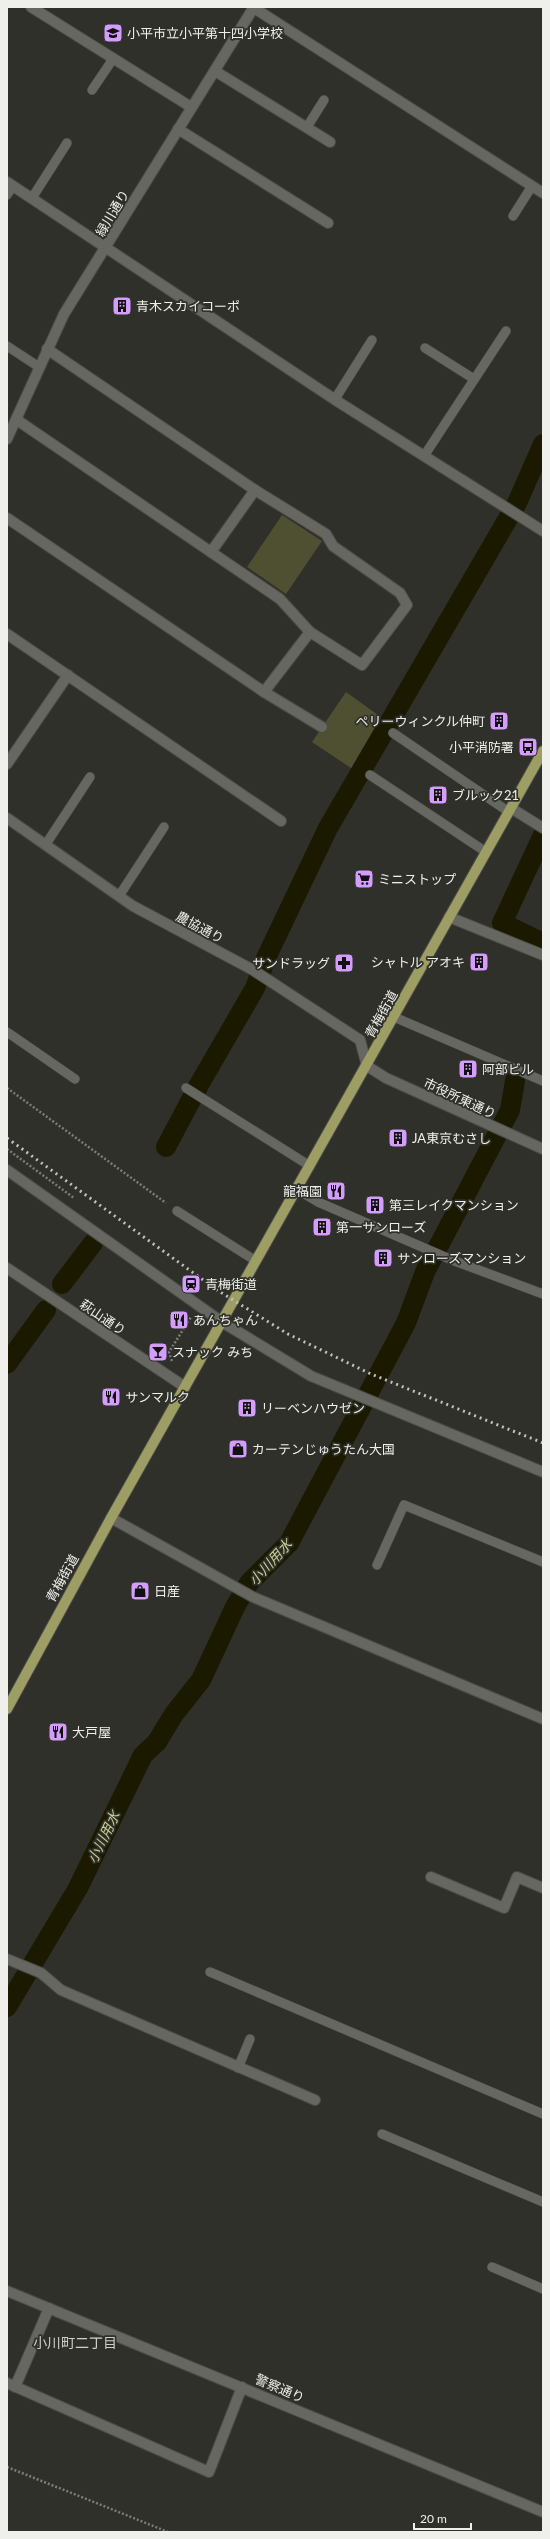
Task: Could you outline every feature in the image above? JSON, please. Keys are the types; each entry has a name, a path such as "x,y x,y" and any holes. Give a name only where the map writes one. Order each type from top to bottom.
{"main road":[{"name":"青梅街道","path":"7,1709 111,1518 367,1066 543,751"}],"street":[{"path":"31,7 191,107"},
{"path":"254,7 543,193"},
{"name":"緑川通り","path":"7,439 17,420 39,367 64,314 107,248 191,107 254,7"},
{"path":"215,71 330,142"},
{"path":"178,129 328,223"},
{"path":"10,184 335,399 543,531"},
{"path":"17,420 280,599 310,632 362,665 407,605 400,593 333,546 326,534 255,490 48,349"},
{"path":"211,552 255,490"},
{"path":"7,518 264,692 322,727"},
{"path":"264,692 310,632"},
{"path":"7,634 281,821"},
{"path":"7,764 68,675"},
{"path":"510,810 543,828"},
{"name":"農協通り","path":"7,818 133,906 253,970 360,1040 367,1066"},
{"path":"449,917 543,955"},
{"name":"市役所東通り","path":"367,1066 386,1078 487,1126 543,1149"},
{"path":"7,1170 198,1306 294,1366 356,1396 543,1472"},
{"name":"萩山通り","path":"7,1268 185,1387"},
{"path":"111,1518 253,1597 543,1719"},
{"path":"431,1876 504,1908 517,1877 543,1888"},
{"path":"7,1959 41,1973 60,1990 315,2100"},
{"name":"警察通り","path":"7,2291 543,2512"},
{"path":"49,2308 11,2385 208,2472 242,2387"}],"lane":[{"path":"92,90 113,58"},
{"path":"307,127 324,100"},
{"path":"32,198 67,143"},
{"path":"7,195 10,184"},
{"path":"513,216 532,186"},
{"path":"424,456 506,331"},
{"path":"335,399 372,340"},
{"path":"7,346 39,367"},
{"path":"426,348 474,379"},
{"path":"393,733 510,810"},
{"path":"370,775 486,852"},
{"path":"46,844 90,777"},
{"path":"119,896 164,827"},
{"path":"394,1018 543,1081"},
{"path":"7,1032 75,1079"},
{"path":"186,1088 310,1166"},
{"path":"296,1189 318,1202 452,1260 543,1294"},
{"path":"177,1211 256,1261"},
{"path":"377,1564 404,1505 543,1562"},
{"path":"210,1972 543,2114"},
{"path":"238,2068 250,2039"},
{"path":"382,2134 543,2202"},
{"path":"492,2267 543,2289"}],"path":[{"path":"7,1088 177,1211"},
{"path":"172,1361 169,1352 198,1306"},
{"path":"7,2467 168,2532"}],"green space":[{"path":"282,515 322,541 286,594 247,567"},
{"path":"346,692 382,718 354,770 312,742"}],"waterway":[{"path":"166,1147 200,1083 255,988 266,958 328,828 517,503 543,444"},
{"name":"小川用水","path":"543,835 502,923 543,943"},
{"name":"小川用水","path":"7,2007 78,1888 143,1755 157,1742 174,1714 201,1680 235,1607 249,1583 289,1543 406,1323 425,1272 510,1110 515,1081"},
{"path":"62,1284 93,1243"},
{"path":"7,1364 46,1310"}],"railway":[{"path":"7,1138 217,1290 288,1334 371,1374 543,1443"}],"place":[{"name":"小平市立小平第十四小学校","path":"113,33"},
{"name":"青木スカイコーポ","path":"122,306"},
{"name":"ペリーウィンクル仲町","path":"499,721"},
{"name":"小平消防署","path":"528,747"},
{"name":"ブルック21","path":"438,795"},
{"name":"ミニストップ","path":"364,879"},
{"name":"シャトル アオキ","path":"479,962"},
{"name":"サンドラッグ","path":"344,963"},
{"name":"阿部ビル","path":"468,1069"},
{"name":"JA東京むさし","path":"398,1138"},
{"name":"龍福園","path":"336,1191"},
{"name":"第三レイクマンション","path":"375,1205"},
{"name":"第一サンローズ","path":"322,1227"},
{"name":"サンローズマンション","path":"383,1258"},
{"name":"青梅街道","path":"191,1284"},
{"name":"あんちゃん","path":"179,1320"},
{"name":"スナック みち","path":"158,1352"},
{"name":"サンマルク","path":"111,1397"},
{"name":"リーベンハウゼン","path":"247,1408"},
{"name":"カーテンじゅうたん大国","path":"238,1449"},
{"name":"日産","path":"140,1591"},
{"name":"大戸屋","path":"58,1732"}],"district":[{"name":"小川町二丁目","path":"75,2342"}]}
